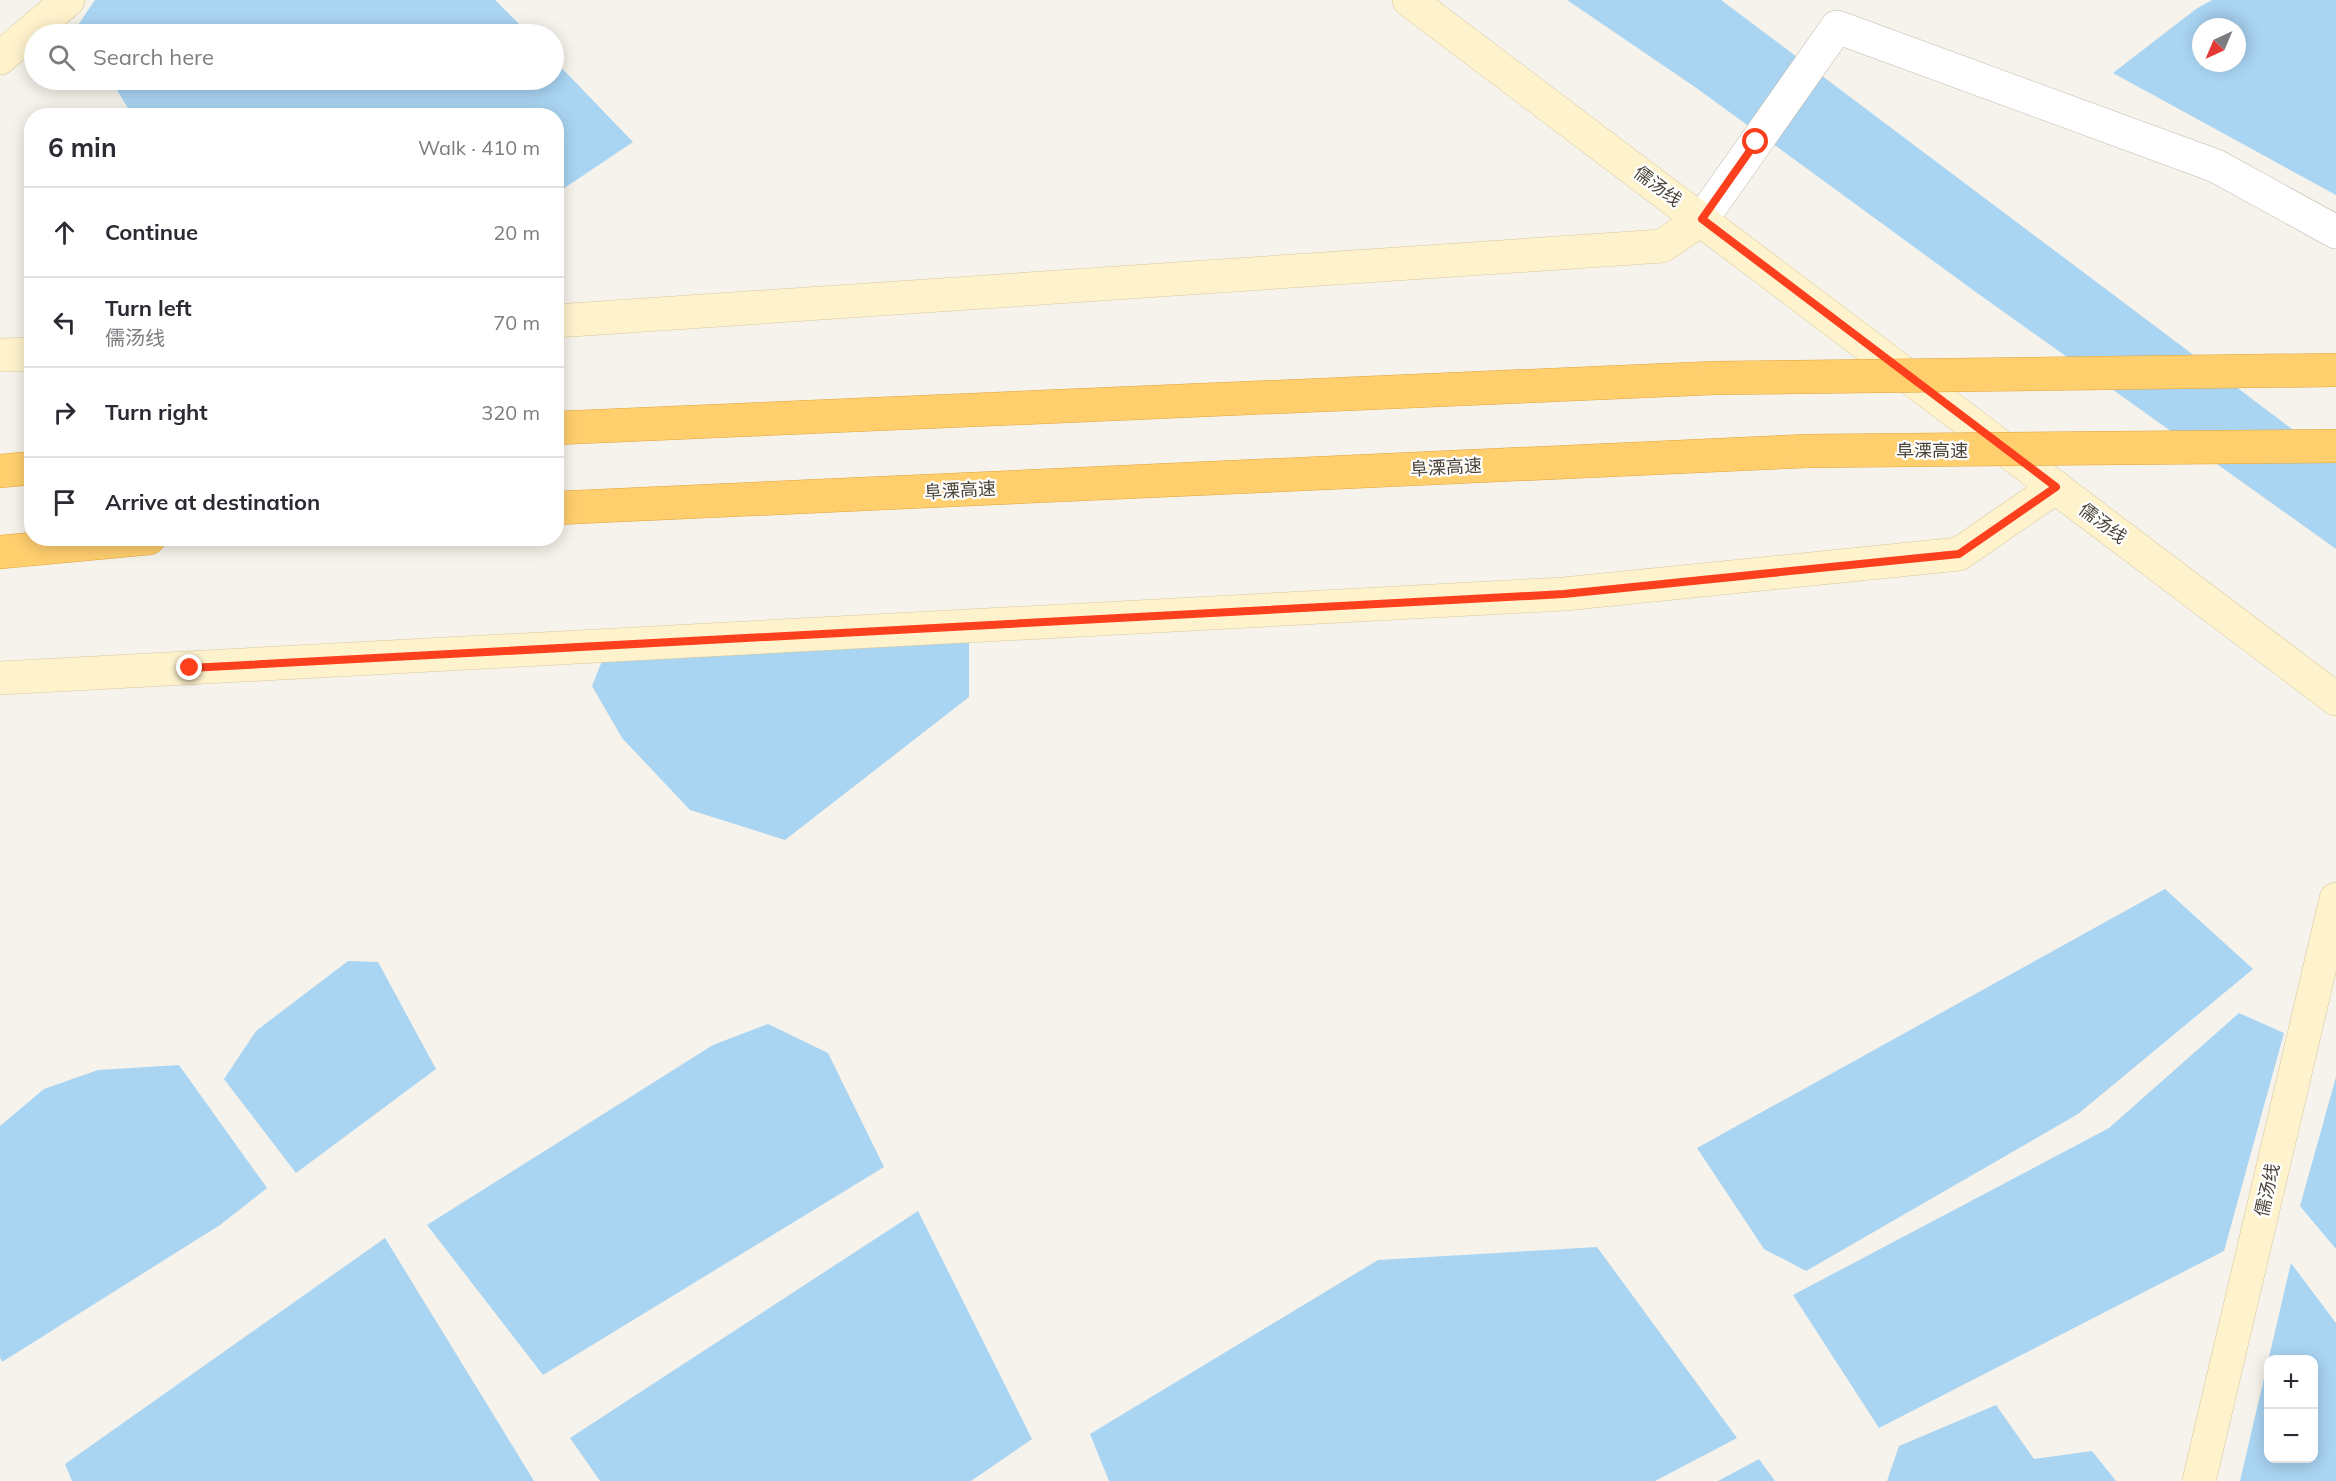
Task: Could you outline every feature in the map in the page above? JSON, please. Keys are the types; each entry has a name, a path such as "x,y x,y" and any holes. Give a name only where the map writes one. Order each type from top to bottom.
{"highway":[{"path":"564,428 1714,378 2336,370"},
{"name":"阜溧高速","path":"564,508 1807,451 2336,446"},
{"path":"0,471 24,469"},
{"path":"0,552 64,546"}],"street":[{"path":"40,24 68,0"},
{"name":"儒汤线","path":"1409,0 2336,699"},
{"path":"564,320 1662,246 1702,219 1836,27 2216,166 2336,232"},
{"path":"0,58 24,38"},
{"path":"0,355 24,354"},
{"path":"0,678 1564,594 1959,554 2056,487"},
{"name":"儒汤线","path":"2199,1481 2336,899"}],"water":[{"path":"95,0 495,0 519,24 79,24"},
{"path":"1567,0 1721,0 2336,462 2336,549 1973,290 1695,87"},
{"path":"2212,0 2336,0 2336,195 2113,73 2196,9"},
{"path":"564,70 633,142 564,188 564,108 128,108 117,90 564,90"},
{"path":"969,642 969,697 785,840 690,810 622,738 592,686 602,661"},
{"path":"2165,889 2253,969 2078,1114 1806,1271 1764,1249 1697,1148"},
{"path":"348,961 378,962 436,1069 296,1173 224,1079 256,1031"},
{"path":"2239,1013 2284,1033 2224,1251 1879,1428 1793,1295 2109,1128"},
{"path":"768,1024 828,1053 884,1167 543,1375 427,1225 713,1045"},
{"path":"179,1065 267,1188 220,1225 2,1362 0,1357 0,1126 44,1089 98,1070"},
{"path":"2336,1077 2336,1249 2300,1206"},
{"path":"918,1211 1032,1439 971,1481 600,1481 570,1438"},
{"path":"385,1238 534,1481 72,1481 65,1464"},
{"path":"1597,1247 1737,1438 1655,1481 1109,1481 1090,1434 1378,1260"},
{"path":"2291,1263 2336,1323 2336,1481 2240,1481 2264,1378 2264,1463 2318,1463 2318,1355 2269,1355"},
{"path":"1996,1405 2034,1459 2092,1451 2116,1481 1887,1481 1899,1446"},
{"path":"1759,1459 1775,1481 1718,1481"}],"route":[{"path":"190,668 1564,594 1959,554 2056,487 1702,219 1756,142"}]}
